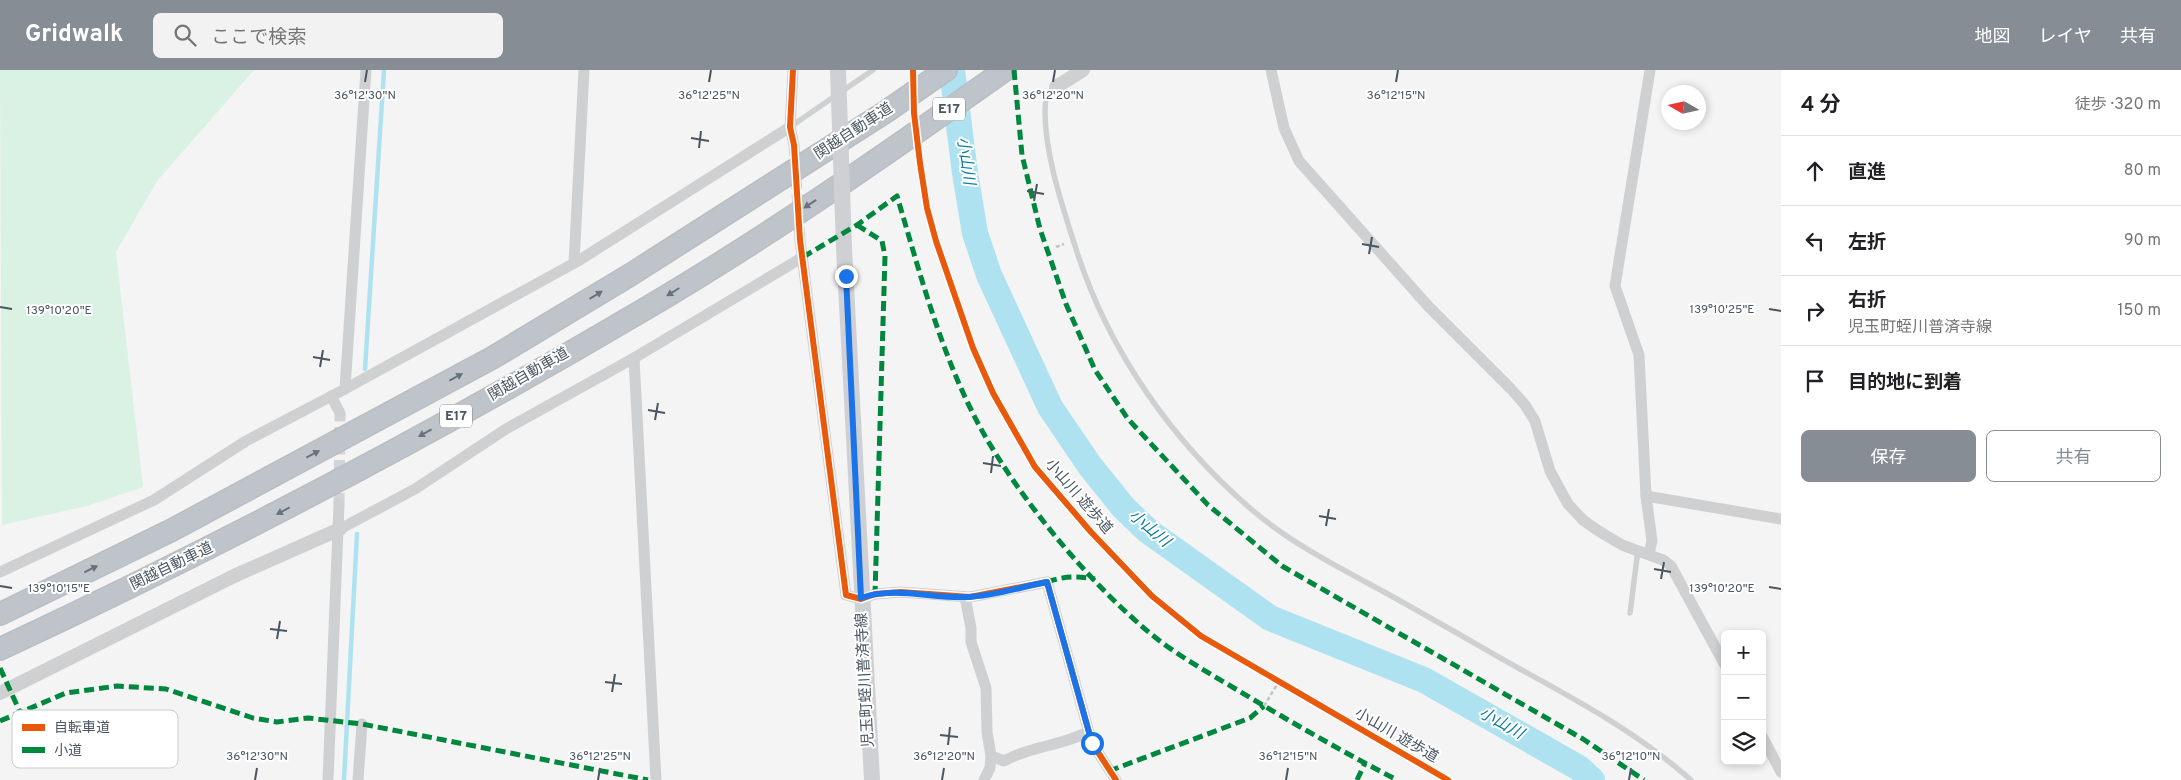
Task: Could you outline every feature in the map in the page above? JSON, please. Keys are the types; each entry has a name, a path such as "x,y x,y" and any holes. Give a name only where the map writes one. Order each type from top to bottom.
{"highway":[{"name":"関越自動車道","path":"0,614 172,530 492,358 630,275 887,111 946,70"},
{"name":"関越自動車道","path":"0,649 248,530 647,308 894,149 1005,70"}],"main road":[{"name":"児玉町蛭川普済寺線","path":"838,70 844,248 872,780"}],"street":[{"path":"345,389 366,70"},
{"path":"574,263 584,70"},
{"path":"793,70 790,127 794,145"},
{"path":"1056,87 1083,70"},
{"path":"1271,70 1284,128 1299,161 1429,307 1525,405 1535,421 1550,471 1568,504 1583,520 1597,530 1622,545 1663,560 1677,573 1721,656"},
{"path":"1643,552 1652,541 1646,496 1639,355 1615,286 1650,70"},
{"path":"0,572 154,500 246,441 345,389 574,263 790,127"},
{"path":"800,240 846,596 861,598 874,594 901,592 965,598 1047,582 1088,732 1092,743 1116,780"},
{"path":"0,693 234,576 340,529 415,489 506,429 634,358 803,257"},
{"path":"634,358 656,780"},
{"path":"331,396 340,413"},
{"path":"1646,496 1781,519"},
{"path":"328,780 340,529 339,504"},
{"path":"965,598 971,628 971,642 986,688 991,756 990,768 984,780"},
{"path":"358,780 362,724"},
{"path":"991,756 1004,761 1018,753 1069,742 1088,732"},
{"path":"1766,744 1781,772"}],"lane":[{"path":"790,127 874,70"},
{"path":"1056,87 1046,97 1045,106 1051,155 1062,206 1094,298 1110,332 1144,389 1211,469 1252,510 1284,534 1626,729 1652,747 1691,780"},
{"path":"1630,613 1643,552"}],"path":[{"path":"1270,678 1287,688"},
{"path":"1264,706 1278,683"}],"green space":[{"path":"0,70 254,70 157,181 116,252 143,487 87,506 2,525"}],"waterway":[{"path":"365,369 384,70"},
{"name":"小山川","path":"952,70 965,173 975,233 989,275 1050,407 1090,466 1123,507 1148,531 1270,618 1424,680 1579,768 1592,780"},
{"path":"344,780 357,534"}],"tunnel":[{"path":"794,145 800,240"},
{"path":"339,504 340,413"}],"marked path":[{"path":"1014,70 1022,155 1040,229 1066,304 1095,370 1128,419 1208,505 1282,566 1583,739 1644,780"},
{"path":"803,257 857,225 897,196 932,313 966,400 980,427 1014,482 1056,538 1103,590 1151,634 1172,650 1298,725 1397,780"},
{"path":"857,225 882,241 885,256 875,594"},
{"path":"1047,582 1071,577 1095,579"},
{"path":"0,668 19,710"},
{"path":"26,710 66,693 117,686 166,689 253,718 277,722 308,718 362,724 648,780"},
{"path":"1109,771 1250,718 1264,706"},
{"path":"0,721 12,716"},
{"path":"1357,780 1365,763"}],"cycle path":[{"path":"793,70 790,127 794,145 800,240 846,595 861,599 875,594 901,592 970,597 1047,582 1092,743 1116,780"},
{"name":"小山川 遊歩道","path":"913,70 914,113 920,163 927,208 936,241 973,348 993,393 1035,467 1091,532 1152,596 1201,636 1448,780"}],"route":[{"path":"846,276 861,598 874,594 901,592 965,598 1047,582 1092,743"}]}
